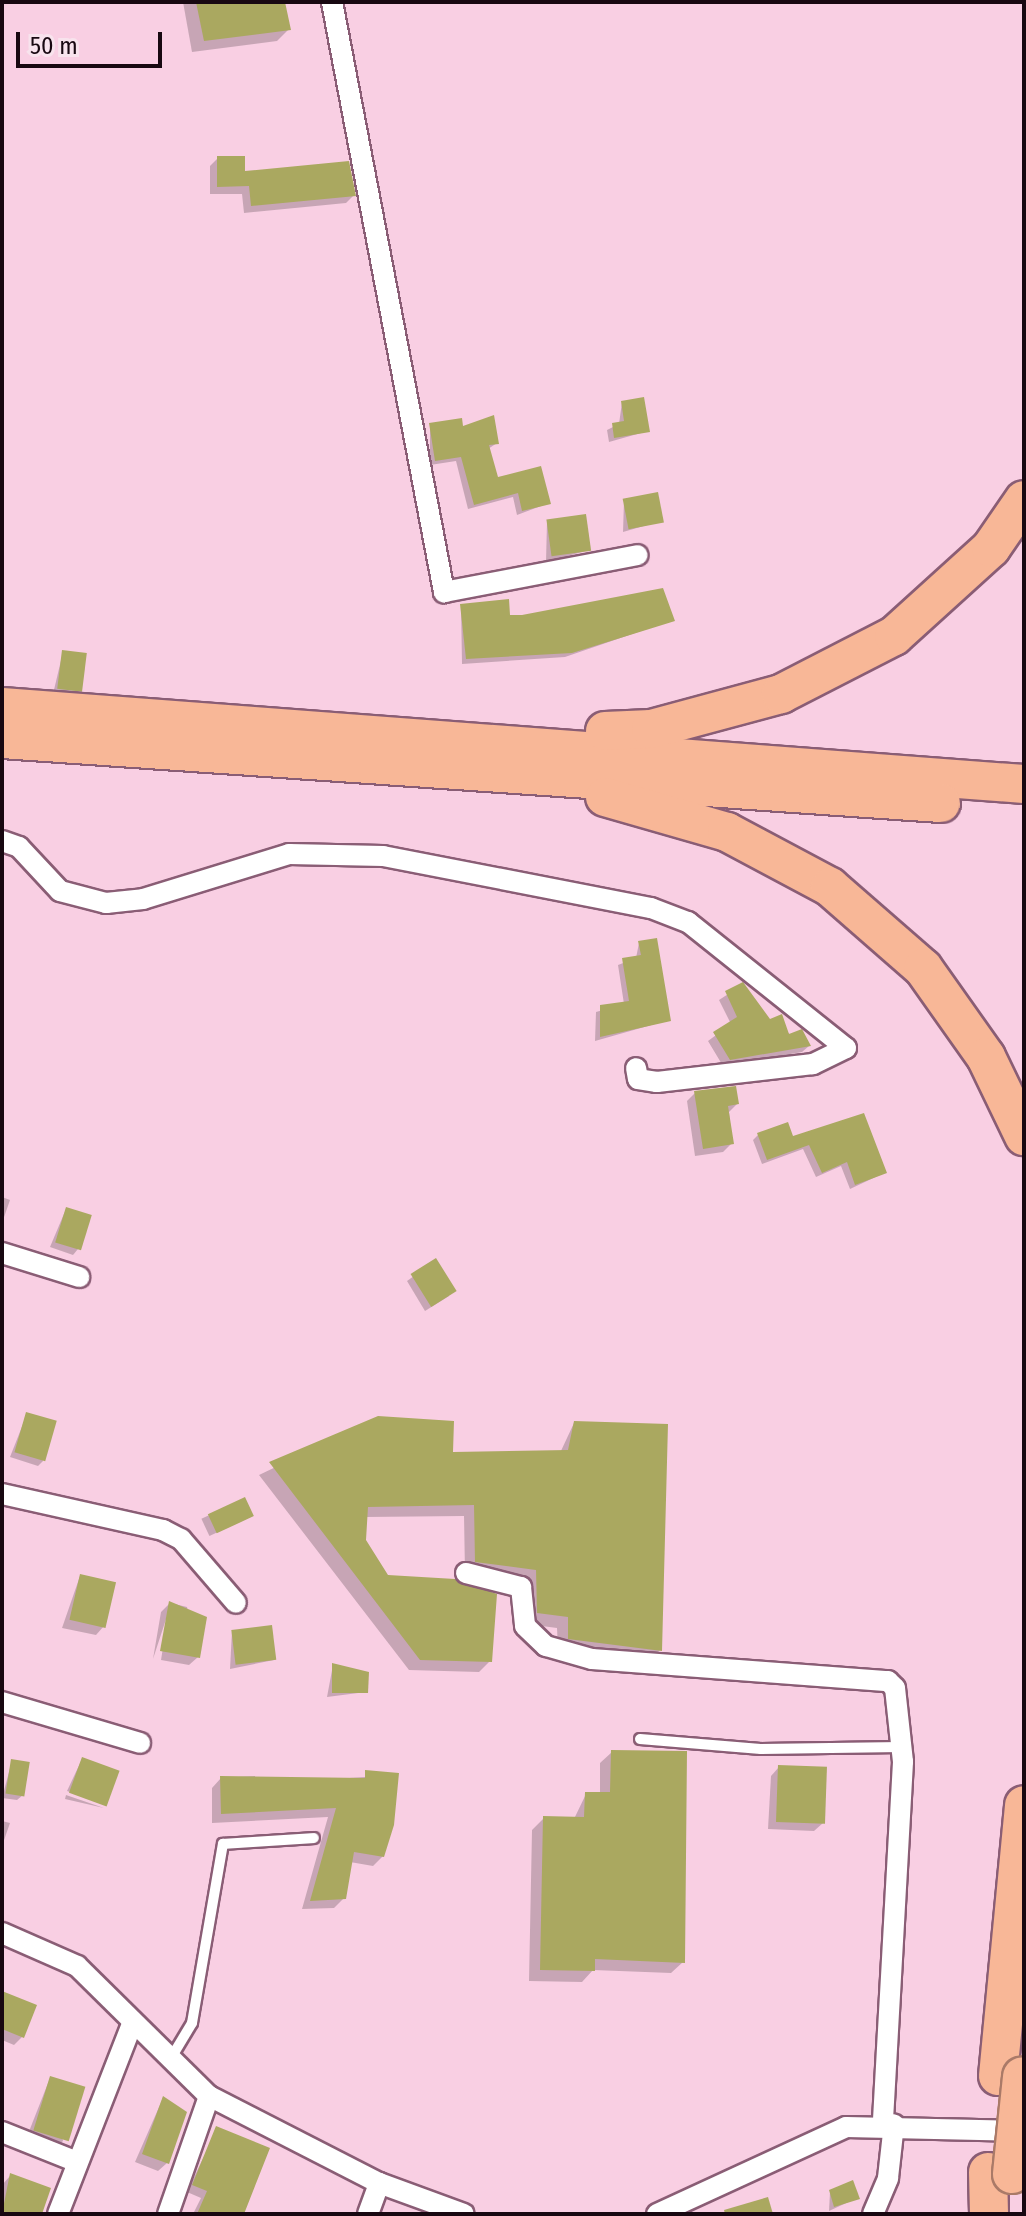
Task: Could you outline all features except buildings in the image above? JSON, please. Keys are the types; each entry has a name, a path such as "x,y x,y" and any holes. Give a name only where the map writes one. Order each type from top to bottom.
{"highway":[{"path":"475,755 651,729 781,694 894,636 991,548 1024,500"},
{"path":"2,707 1024,809"},
{"path":"2,739 475,755 1024,784"},
{"path":"475,755 727,832 830,887 923,968 986,1057 1024,1136"},
{"path":"989,2214 1000,2173 1015,2071 1024,1805"},
{"path":"1000,2173 1002,2214"}],"street":[{"path":"332,2 444,592 638,555"},
{"path":"2,841 19,847 60,891 106,903 143,899 289,854 383,856 651,908 699,931 846,1048 813,1064 657,1082 638,1079 636,1068"},
{"path":"2,1253 79,1277"},
{"path":"2,1494 163,1530 181,1539 236,1603"},
{"path":"466,1573 521,1587 525,1626 546,1646 592,1659 888,1681 901,1747 897,1947 888,2178 873,2214"},
{"path":"2,1702 140,1743"},
{"path":"2,1933 77,1966 132,2024 174,2053 209,2096 379,2183 464,2214"},
{"path":"58,2214 132,2024"},
{"path":"168,2214 209,2096"},
{"path":"657,2214 800,2142 889,2124 1024,2131"},
{"path":"2,2132 77,2162"},
{"path":"368,2214 379,2183"}],"lane":[{"path":"640,1739 748,1749 901,1747"},
{"path":"174,2053 192,2023 217,1854 231,1838 314,1838"}]}
